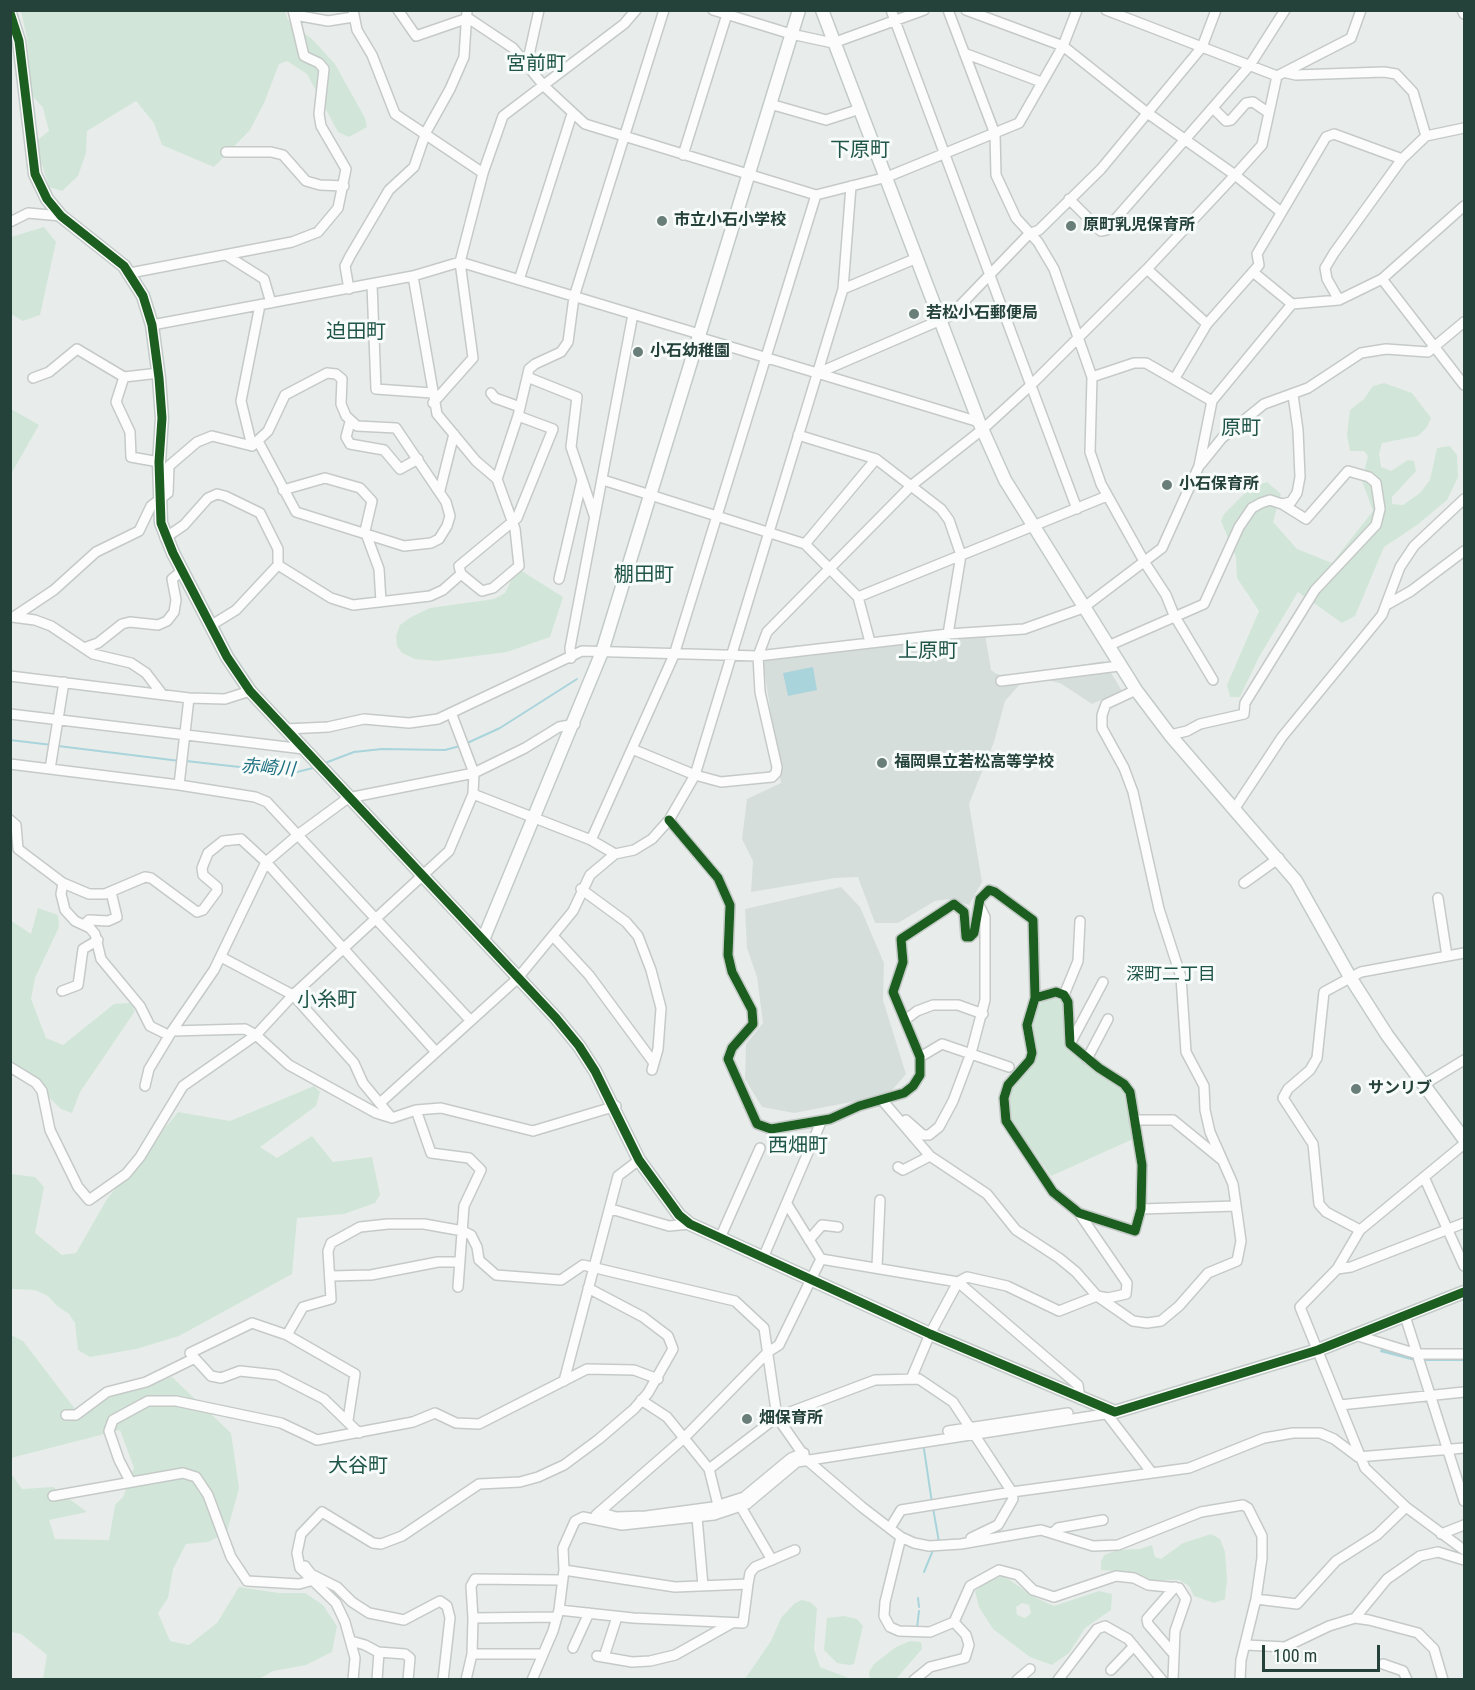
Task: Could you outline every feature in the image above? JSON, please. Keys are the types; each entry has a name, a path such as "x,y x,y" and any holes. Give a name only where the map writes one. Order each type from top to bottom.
{"street":[{"path":"398,10 416,36 468,14"},
{"path":"527,64 539,10"},
{"path":"432,398 473,358 460,262 483,173 503,116 624,24 636,10"},
{"path":"497,479 519,411 529,369 561,352 568,342 574,297 664,10"},
{"path":"712,10 791,34 833,43 924,10"},
{"path":"483,940 602,652 799,10"},
{"path":"822,10 981,426 1005,480 1031,526 1136,690 1170,735 1279,858 1309,902 1350,977 1423,1085 1464,1138"},
{"path":"891,10 1077,509"},
{"path":"948,10 995,134 996,175 1016,218 1038,242 1054,269 1079,337 1092,377 1090,452 1107,496 1166,595 1173,615 1213,680"},
{"path":"966,10 1063,46 1184,141 1235,175 1281,212"},
{"path":"468,14 513,48 544,86 585,124 816,195 887,177 1019,123 1063,46 1077,10"},
{"path":"1106,10 1277,76 1287,73 1351,38 1361,10"},
{"path":"818,373 950,316 1029,234 1038,230 1101,169 1202,47 1216,10"},
{"path":"1069,199 1101,231 1106,230 1250,65 1285,10"},
{"path":"10,13 20,41 35,174 47,199 61,216 106,250 130,273 143,296 152,325 159,374 162,418 159,501 165,538 210,626 250,691 579,1046 615,1106 639,1160 679,1215 690,1224 763,1258 1104,1411 1152,1473"},
{"path":"130,273 292,242 318,232 338,208 346,170 321,126 319,114 324,69 319,63 304,56 294,13 328,21 353,14 395,114 426,132 483,173"},
{"path":"683,155 728,13"},
{"path":"349,289 345,266 389,190 414,167 426,132 464,57 468,14"},
{"path":"964,53 1041,82"},
{"path":"1287,73 1296,75 1384,72 1396,74 1413,92 1426,136"},
{"path":"632,749 695,775 721,782 772,777 776,773 777,767 760,692 758,656 766,632 827,568 912,485 1031,385 1147,269 1235,175 1262,145 1277,76"},
{"path":"1213,108 1226,121 1231,120 1246,102 1253,102 1269,113"},
{"path":"770,104 826,120 860,110"},
{"path":"519,280 572,114"},
{"path":"1339,300 1327,279 1325,268 1402,159 1426,136 1464,128"},
{"path":"1175,378 1207,324 1259,265 1257,254 1326,137 1334,134 1402,159"},
{"path":"226,152 271,152 283,155 306,181 320,185 344,186"},
{"path":"380,1102 517,979 573,911 581,889 590,875 615,854 634,850 652,839 669,820 695,775 843,289 851,186"},
{"path":"591,840 674,655 816,195"},
{"path":"1253,272 1292,304 1339,300 1382,279 1463,210"},
{"path":"10,222 28,213 61,216"},
{"path":"226,255 264,279 271,303"},
{"path":"843,289 917,258"},
{"path":"152,325 372,285 460,262 633,314 981,426"},
{"path":"1147,269 1207,324"},
{"path":"413,276 436,414 497,479 513,524 521,566 494,588 482,591 461,574 459,566 490,538 513,524 553,429 495,398 491,393"},
{"path":"1382,279 1434,346 1464,380"},
{"path":"372,285 376,389 432,398"},
{"path":"286,729 328,727 378,718 424,722 452,715 508,685 582,651 758,656 948,634 1024,629 1083,608 1162,548 1199,466 1212,401 1292,304"},
{"path":"255,443 268,431 285,395 327,373 336,374 342,379 341,404 350,422 357,426 396,428 440,490 450,516 439,539 431,543 404,546 365,531 296,512 255,443 241,401 260,305"},
{"path":"571,658 570,648 633,314"},
{"path":"1199,466 1222,438 1264,404 1293,395 1361,353 1386,349 1428,352 1464,322"},
{"path":"33,378 50,372 77,349 124,377 159,374"},
{"path":"1092,377 1134,363 1146,363 1212,401"},
{"path":"124,377 116,402 130,432 131,457 159,462"},
{"path":"527,377 577,397 571,447 595,518"},
{"path":"1282,504 1291,502 1297,493 1300,477 1298,430 1293,395"},
{"path":"350,422 346,437 350,444 384,450 400,469 418,459"},
{"path":"440,490 454,434"},
{"path":"798,435 876,459 912,485 945,515 962,555 948,634"},
{"path":"13,616 54,590 96,552 140,531 151,506 168,494 169,466 197,442 212,436 255,443"},
{"path":"805,544 876,459"},
{"path":"1108,646 1173,615 1204,604 1239,527 1252,508 1270,501 1282,504 1297,515 1309,518 1348,471 1369,477 1376,483 1380,509 1376,525 1315,590 1245,703 1244,714 1200,724 1187,731 1170,735"},
{"path":"559,579 582,477"},
{"path":"283,490 325,478 360,488 372,501 365,531 380,569 381,602"},
{"path":"603,480 716,518 805,544 858,597 870,642"},
{"path":"165,538 184,525 208,498 217,494 260,513 278,549 278,565 236,610 210,626"},
{"path":"858,597 1107,496"},
{"path":"1235,808 1282,737 1382,615 1400,567 1414,546 1464,499"},
{"path":"1388,604 1411,591 1464,551"},
{"path":"278,565 340,602 353,605 430,596 442,590 461,574"},
{"path":"84,648 98,643 130,622 158,626 167,621 174,612 176,600 172,579 182,571"},
{"path":"13,616 51,626 93,654 131,663 146,673 162,694"},
{"path":"1001,681 1119,666"},
{"path":"10,676 189,698 225,699 250,691"},
{"path":"50,769 64,682"},
{"path":"882,1100 930,1156 987,1194 1016,1230 1076,1272 1096,1296 1133,1321 1147,1323 1161,1321 1179,1306 1208,1273 1236,1261 1241,1241 1233,1184 1226,1163 1210,1132 1205,1110 1204,1086 1186,1052 1181,977 1159,909 1133,792 1124,768 1102,728 1102,715 1106,704 1136,690"},
{"path":"179,785 189,698"},
{"path":"10,714 304,749"},
{"path":"10,1067 36,1083 42,1090 50,1130 78,1187 89,1200 126,1174 140,1157 183,1086 256,1035 343,948 450,851 473,794 474,773 452,715"},
{"path":"145,1086 149,1069 170,1033 221,957 266,862 299,834 348,798 474,773 525,748 559,727 574,724"},
{"path":"10,764 179,785 255,797 267,802 470,1020"},
{"path":"473,794 591,840 615,854"},
{"path":"10,820 16,825 18,849 63,883 89,894 111,892 145,877 151,878 198,912 203,910 216,895 217,887 203,875 204,859 214,846 223,841 241,840 266,862 436,1052"},
{"path":"669,820 718,878 730,904 728,956 732,972 752,1010 753,1024 732,1048 728,1059 746,1106 757,1124 771,1130 820,1122 904,1093 913,1086 920,1075 920,1057 892,987 902,971 901,939 954,904 964,912 966,937 970,937 974,933 979,905 984,894 989,891 995,892 1033,920 1035,998 1027,1025 1032,1053 1030,1060 1008,1085 1004,1098 1006,1121 1053,1192 1079,1213 1129,1289 1126,1294 1108,1298 1096,1296 1059,1311 1007,1286 967,1278 958,1282 930,1334 911,1379"},
{"path":"1244,883 1279,858"},
{"path":"63,883 61,894 65,910 75,921 90,928 98,940 101,959 140,1006 150,1026 170,1033 245,1029 256,1035 289,1065 376,1113 392,1118 416,1110 441,1108 533,1131 615,1106"},
{"path":"553,936 589,975 653,1067 658,1049 662,1008 658,988 638,936 626,922 581,889"},
{"path":"84,925 89,920 108,921 117,917 111,892"},
{"path":"1438,898 1447,956"},
{"path":"893,1112 923,1135 929,1135 939,1127 952,1101 983,1014 985,1000 984,917 979,905"},
{"path":"1064,995 1078,961 1080,921"},
{"path":"62,991 78,985 83,949 98,940"},
{"path":"1360,1230 1326,1212 1319,1204 1313,1144 1283,1098 1288,1089 1310,1070 1317,1058 1324,992 1361,972 1464,953"},
{"path":"221,957 293,996 354,1063 363,1083 392,1118"},
{"path":"1070,1044 1103,982"},
{"path":"1035,998 1056,992 1064,995 1068,1002 1070,1044 1087,1059 1124,1084 1130,1092 1142,1165 1142,1209 1135,1231 1079,1213"},
{"path":"905,1020 917,1011 933,1005 958,1005 983,1014"},
{"path":"1087,1059 1108,1019"},
{"path":"920,1057 942,1044 1009,1067"},
{"path":"1423,1085 1464,1060"},
{"path":"416,1110 431,1153 469,1158 481,1170 464,1206 458,1287"},
{"path":"1134,1120 1173,1119 1226,1163"},
{"path":"763,1258 820,1122"},
{"path":"1464,1144 1360,1230 1337,1269 1300,1307 1340,1405 1358,1457 1365,1468 1406,1507 1464,1550"},
{"path":"720,1238 760,1148"},
{"path":"898,1167 903,1170 930,1156"},
{"path":"564,1381 618,1176 639,1160"},
{"path":"1424,1177 1464,1266"},
{"path":"877,1267 879,1200"},
{"path":"787,1204 821,1259 958,1282 1078,1385 1080,1399"},
{"path":"1142,1209 1236,1206"},
{"path":"611,1209 669,1226 690,1224"},
{"path":"1337,1269 1351,1267 1464,1223"},
{"path":"287,1335 303,1307 331,1299 328,1251 332,1244 360,1227 424,1224 463,1231 471,1235 477,1246 479,1260 496,1275 561,1280 583,1265 735,1301 764,1328 777,1417 806,1456 901,1537 929,1546 961,1544 1041,1530 1054,1532 1093,1546 1118,1545 1201,1512 1243,1505 1253,1513 1262,1536 1256,1599 1241,1660 1240,1680"},
{"path":"809,1240 822,1225 838,1227"},
{"path":"596,1515 683,1439 768,1352 779,1345 821,1259"},
{"path":"331,1276 371,1275 438,1262 460,1262"},
{"path":"353,1680 356,1658 351,1641 336,1603 310,1581 298,1561 300,1534 322,1512 373,1543 381,1544 402,1536 479,1484 520,1482 538,1478 564,1465 599,1439 642,1401 658,1379 673,1349 668,1336 643,1317 588,1288"},
{"path":"532,1680 541,1654 553,1631 558,1613 564,1570 563,1548 575,1521 583,1517 646,1516 718,1505 744,1497 791,1458 1104,1411 1115,1412 1318,1350 1464,1292"},
{"path":"1405,1316 1464,1501"},
{"path":"348,1420 355,1374 287,1335 252,1323 190,1353 193,1359 211,1376 220,1378 240,1371 277,1375 324,1399 359,1433"},
{"path":"1355,1335 1417,1354 1464,1353"},
{"path":"66,1415 76,1415 107,1392 146,1382 193,1359"},
{"path":"130,1481 119,1460 109,1431 113,1420 148,1401 176,1401 281,1423 317,1440 413,1422 435,1413 456,1423 479,1424 587,1369 634,1370 658,1379"},
{"path":"709,1468 777,1417 875,1380 919,1379 953,1402 1012,1492 1009,1507 998,1525 961,1544"},
{"path":"1340,1405 1464,1392"},
{"path":"642,1401 667,1417 709,1468 718,1505"},
{"path":"890,1528 901,1510 1189,1468 1264,1438 1293,1433 1320,1433 1334,1439 1358,1457 1464,1448"},
{"path":"596,1515 622,1525 697,1517 741,1507 806,1456"},
{"path":"53,1496 183,1473 196,1477 208,1495 231,1557 247,1581 299,1584 310,1581"},
{"path":"741,1507 772,1560"},
{"path":"1256,1599 1297,1604 1336,1561 1377,1535 1406,1507"},
{"path":"697,1517 703,1586"},
{"path":"1054,1532 1058,1528 1103,1520"},
{"path":"1442,1534 1464,1525"},
{"path":"901,1537 885,1602 884,1616 890,1627 899,1631 930,1632 954,1622 970,1586 999,1570 1018,1575 1033,1590 1054,1598 1116,1576 1148,1585 1175,1587 1183,1592 1186,1599 1175,1631 1172,1652 1173,1680"},
{"path":"473,1618 589,1613 617,1617 743,1623 750,1573 755,1567 795,1550"},
{"path":"1355,1618 1386,1579 1420,1556 1438,1552 1464,1560"},
{"path":"298,1561 311,1574 337,1587 352,1602 369,1613 404,1620 440,1601 447,1606 450,1618 443,1680"},
{"path":"564,1570 675,1587 748,1584"},
{"path":"466,1680 472,1654 471,1586 475,1579 561,1580"},
{"path":"1172,1652 1148,1624 1147,1619 1175,1587"},
{"path":"573,1648 589,1613"},
{"path":"617,1617 601,1657 632,1662 675,1654 733,1623"},
{"path":"1246,1645 1285,1647 1329,1626 1355,1618 1418,1633 1434,1649 1443,1680"},
{"path":"914,1680 930,1667 965,1658 969,1645 966,1635 954,1622"},
{"path":"1058,1680 1097,1629 1105,1626 1114,1630 1134,1646 1162,1680"},
{"path":"351,1641 379,1652 405,1654 410,1658 408,1680"},
{"path":"1111,1670 1134,1646"},
{"path":"377,1680 379,1652"},
{"path":"472,1654 541,1654"},
{"path":"1383,1664 1403,1671 1407,1680"},
{"path":"1017,1680 1030,1669"}],"shaded area":[{"name":"福岡県立若松高等学校","path":"985,634 991,670 997,674 1008,677 1104,661 1122,691 1092,704 1060,683 1042,679 1022,682 1005,701 994,742 969,804 982,882 969,905 950,899 935,901 898,923 875,923 858,877 835,878 751,892 753,861 742,839 747,799 781,783 763,661"},
{"path":"841,887 860,907 884,963 883,1000 906,1074 888,1095 794,1113 762,1107 745,1079 746,1044 763,1023 757,977 747,948 745,909"}],"green space":[{"path":"21,11 285,11 288,20 313,40 335,64 365,118 367,127 349,137 338,132 307,74 287,61 279,64 264,103 250,130 214,167 162,145 154,123 136,101 87,131 86,153 78,176 62,191 49,187 35,142 49,131 43,108 32,95 27,38"},
{"path":"44,227 56,242 40,315 23,321 11,314 11,237"},
{"path":"1384,383 1412,393 1431,418 1427,427 1418,436 1382,443 1379,454 1381,467 1391,471 1408,460 1414,461 1416,471 1392,497 1392,504 1403,505 1420,493 1430,480 1437,448 1450,446 1457,455 1458,477 1447,500 1417,525 1384,547 1355,616 1342,623 1298,592 1259,657 1240,697 1230,697 1227,685 1259,611 1237,578 1236,557 1221,521 1224,514 1251,487 1267,482 1281,494 1273,522 1297,549 1332,563 1373,511 1362,481 1368,456 1364,451 1350,451 1347,435 1350,410 1364,399 1373,386"},
{"path":"11,409 39,425 11,474"},
{"path":"517,568 563,597 550,637 507,652 437,661 415,659 402,653 397,646 396,636 400,625 411,617 430,608 494,599 505,593"},
{"path":"38,908 58,915 59,927 35,978 31,999 46,1038 63,1045 114,1004 131,1003 135,1011 80,1092 72,1113 61,1109 11,1060 10,920 31,934"},
{"path":"1054,997 1063,1002 1066,1046 1123,1089 1133,1139 1051,1176 1010,1120 1008,1106 1012,1088 1036,1059 1031,1022 1036,1009 1043,1001"},
{"path":"314,1086 320,1092 316,1106 260,1147 277,1158 312,1136 333,1162 372,1157 380,1195 375,1203 344,1214 297,1218 292,1274 179,1336 136,1349 90,1357 78,1350 75,1323 69,1314 48,1296 35,1290 11,1289 11,1174 35,1177 44,1187 35,1233 62,1255 76,1253 107,1199 178,1112 230,1121"},
{"path":"11,1335 23,1341 75,1409 172,1377 231,1433 239,1488 227,1532 208,1542 186,1544 173,1569 168,1598 158,1613 170,1641 189,1645 217,1623 239,1587 279,1593 305,1593 323,1605 337,1626 332,1652 306,1665 273,1671 259,1679 43,1679 47,1655 21,1634 11,1632 10,1472 22,1489 53,1487 87,1512 49,1520 55,1539 109,1540 115,1505 123,1497 134,1468 120,1430 11,1458"},
{"path":"1211,1534 1220,1539 1225,1552 1227,1579 1225,1599 1214,1603 1194,1596 1189,1586 1179,1580 1153,1580 1130,1572 1101,1570 1104,1555 1118,1550 1140,1549 1152,1545 1155,1557 1161,1559 1183,1543"},
{"path":"1004,1576 1036,1598 1054,1606 1099,1591 1112,1594 1111,1610 1085,1628 1069,1653 1052,1665 1030,1657 993,1629 979,1607 975,1591 989,1580","holes":["1022,1603 1029,1605 1031,1613 1025,1618 1017,1615 1016,1607"]},
{"path":"802,1600 810,1602 817,1608 814,1649 820,1667 851,1679 745,1679 771,1641 781,1618 795,1603"},
{"path":"844,1616 857,1619 863,1626 854,1664 849,1665 837,1663 824,1650 827,1618"},
{"path":"910,1641 921,1642 922,1649 896,1679 870,1679 869,1672 874,1664 896,1647"}],"water":[{"path":"813,667 817,690 788,696 783,673"},
{"path":"1381,1348 1464,1357 1464,1361 1415,1361 1380,1352"}],"waterway":[{"name":"赤崎川","path":"465,744 500,728 577,679"},
{"name":"赤崎川","path":"10,740 52,745"},
{"name":"赤崎川","path":"58,746 180,761"},
{"name":"赤崎川","path":"325,763 354,752 382,749 445,750 460,746"},
{"name":"赤崎川","path":"186,761 293,773 317,767"},
{"path":"924,1449 932,1503"},
{"path":"933,1508 939,1542"},
{"path":"924,1572 933,1550"},
{"path":"918,1598 919,1607"},
{"path":"917,1628 919,1611"}],"cycle path":[{"path":"10,13 19,41 35,174 47,199 61,216 124,266 143,296 152,325 159,378 162,418 159,462 161,523 173,553 227,657 250,691 556,1018 579,1046 595,1071 639,1160 679,1215 690,1224 930,1334 1115,1412 1318,1350 1464,1292"},
{"path":"669,820 718,878 730,905 728,955 732,972 752,1010 753,1024 732,1048 728,1059 757,1124 771,1129 830,1119 859,1106 904,1093 913,1086 920,1075 920,1057 893,992 903,962 901,939 954,904 964,912 966,937 970,937 974,933 980,899 989,890 1033,920 1035,998 1027,1025 1032,1053 1030,1060 1008,1085 1004,1098 1006,1121 1053,1192 1079,1213 1135,1231 1141,1209 1142,1165 1130,1092 1124,1084 1099,1068 1070,1044 1068,1002 1064,995 1056,992 1035,998"}],"place":[{"name":"市立小石小学校","path":"662,221"},
{"name":"原町乳児保育所","path":"1071,226"},
{"name":"若松小石郵便局","path":"914,314"},
{"name":"小石幼稚園","path":"638,352"},
{"name":"小石保育所","path":"1167,485"},
{"name":"福岡県立若松高等学校","path":"882,763"},
{"name":"サンリブ","path":"1356,1089"},
{"name":"畑保育所","path":"747,1419"}],"district":[{"name":"宮前町","path":"536,65"},
{"name":"下原町","path":"860,151"},
{"name":"迫田町","path":"356,333"},
{"name":"原町","path":"1241,429"},
{"name":"棚田町","path":"644,576"},
{"name":"上原町","path":"928,652"},
{"name":"深町二丁目","path":"1171,975"},
{"name":"小糸町","path":"327,1001"},
{"name":"西畑町","path":"798,1147"},
{"name":"大谷町","path":"358,1467"}]}
